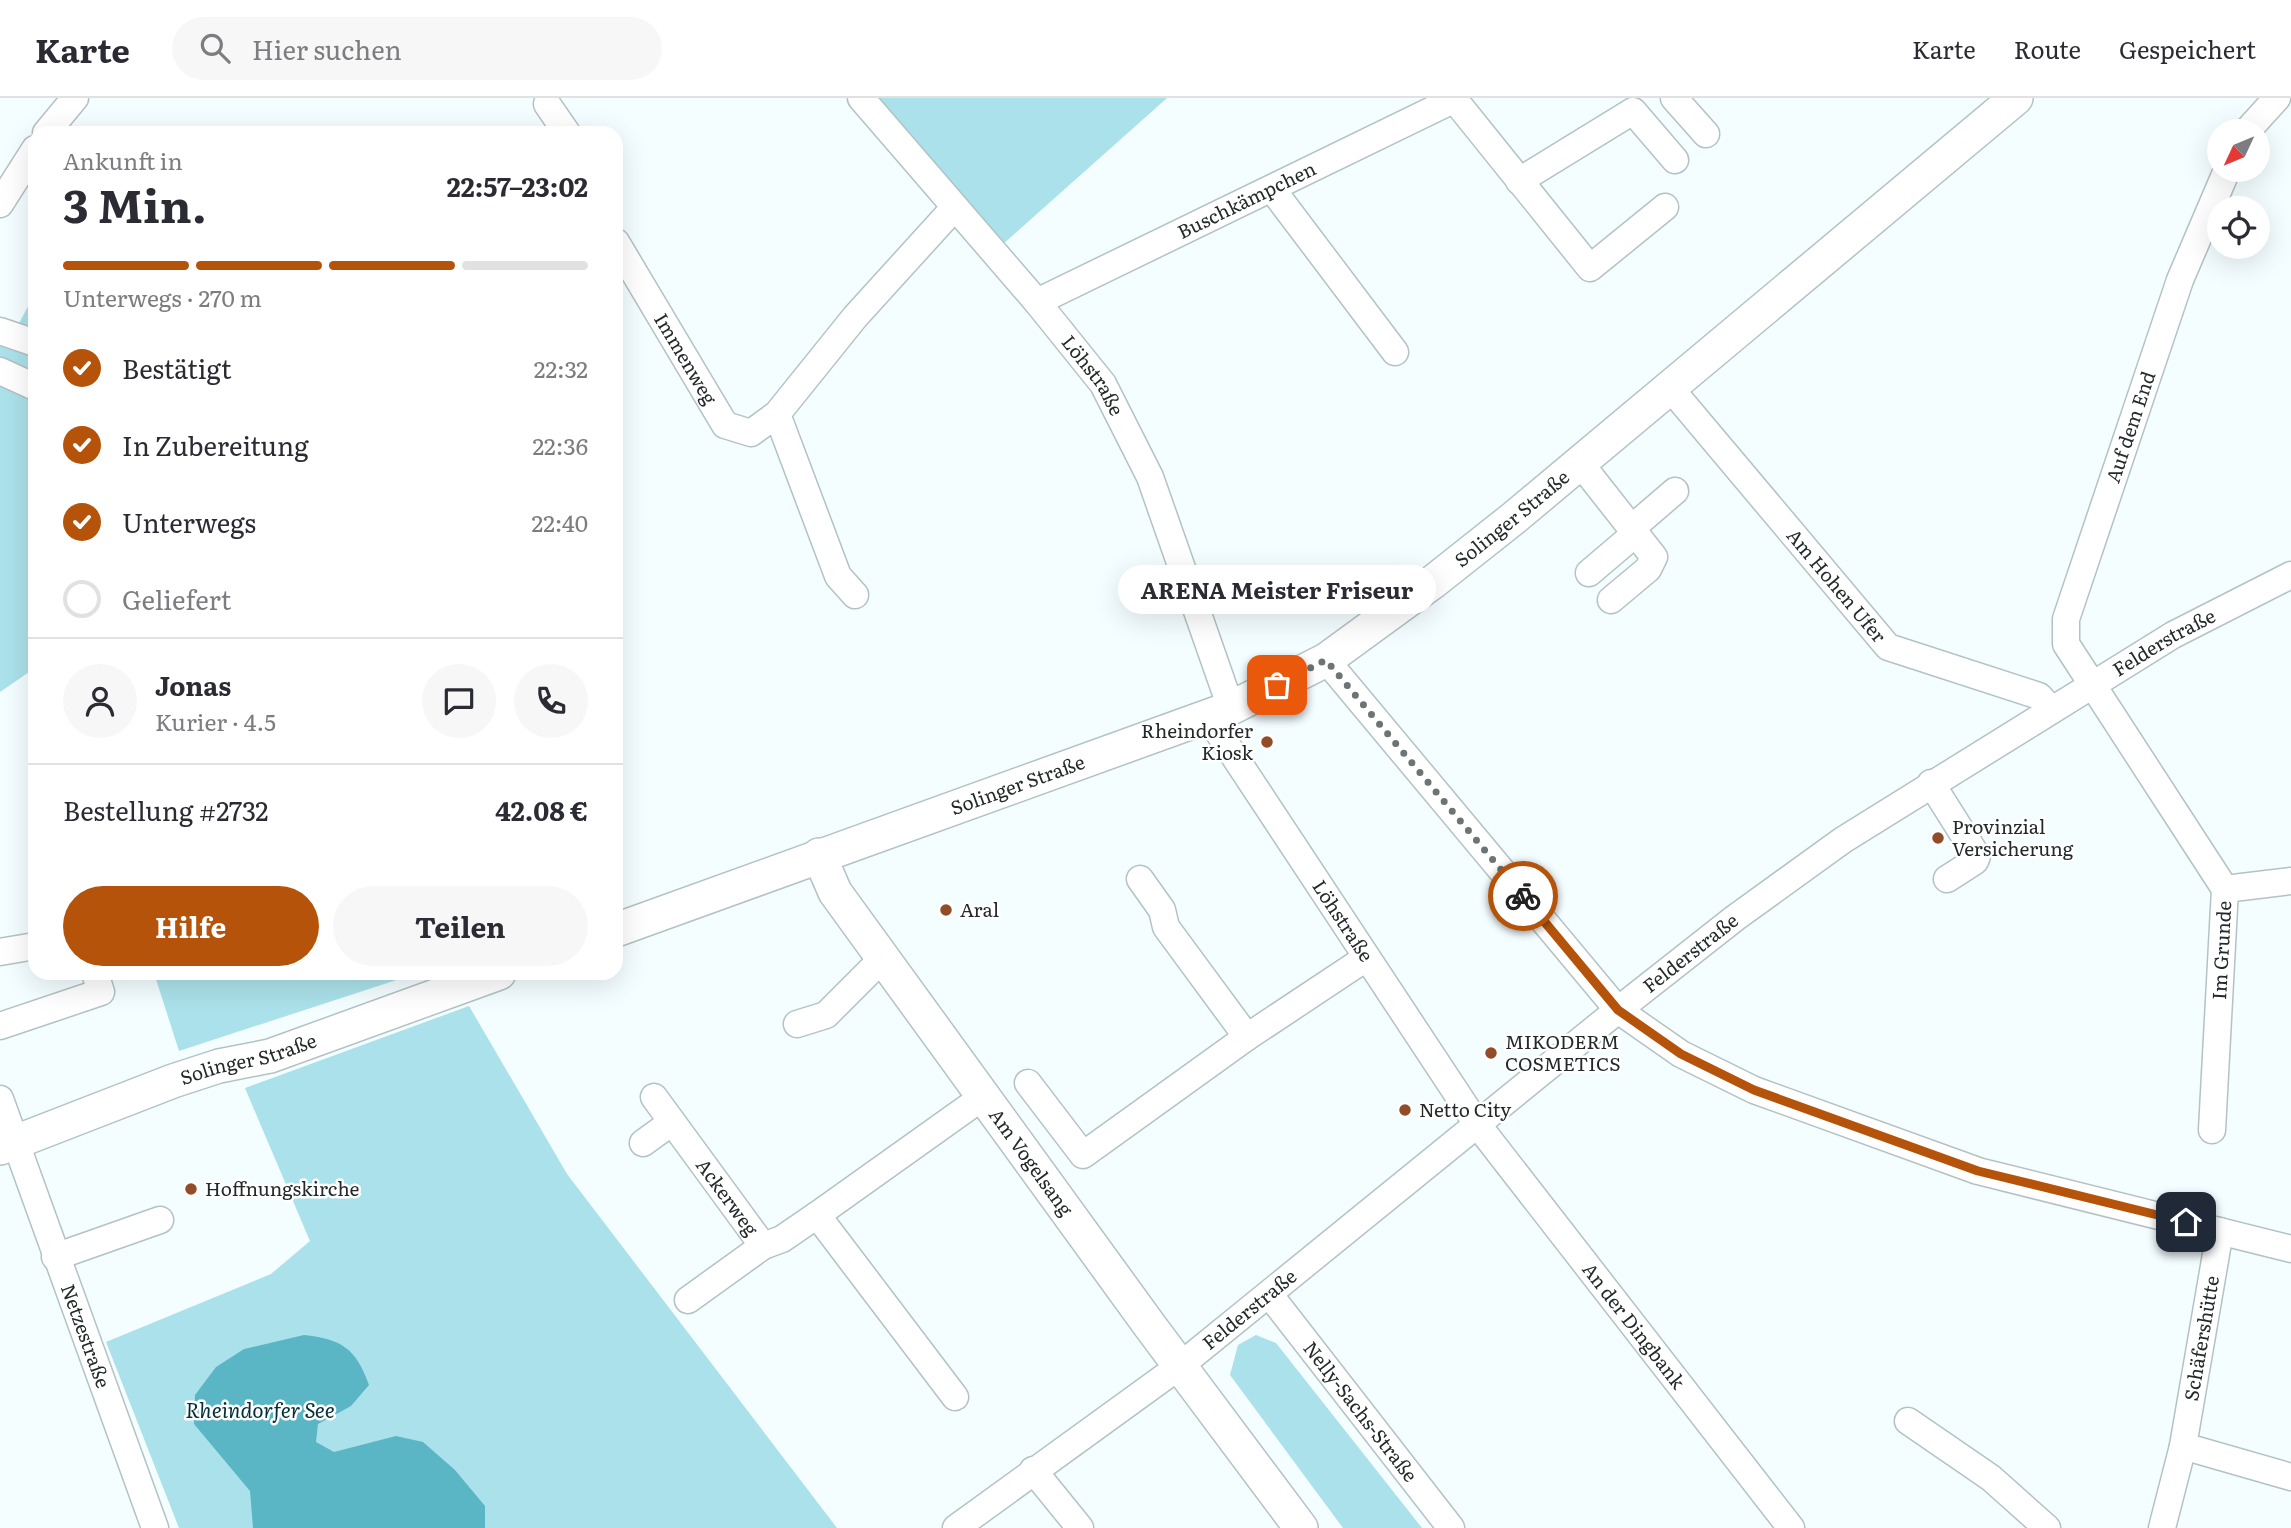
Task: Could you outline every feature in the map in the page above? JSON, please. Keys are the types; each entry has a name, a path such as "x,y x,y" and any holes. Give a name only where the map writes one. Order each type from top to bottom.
{"main road":[{"name":"Solinger Straße","path":"623,927 1220,713 1326,660 1433,582 1671,389 2016,98"},
{"name":"Am Vogelsang","path":"819,855 835,892 1301,1528"},
{"name":"Solinger Straße","path":"7,1146 173,1081 219,1066 270,1056 446,982"}],"street":[{"path":"52,126 75,98"},
{"name":"Löhstraße","path":"861,98 1037,302 1103,384 1150,477 1220,713 1366,958 1478,1124"},
{"path":"1674,98 1706,134"},
{"path":"2258,119 2277,98"},
{"path":"1455,99 1590,268 1665,207"},
{"name":"Buschkämpchen","path":"1037,302 1272,189 1415,110 1455,99"},
{"path":"547,104 562,126"},
{"path":"1519,181 1643,105 1675,160"},
{"path":"1,203 28,160"},
{"name":"Auf dem End","path":"2092,684 2066,645 2066,620 2180,280 2222,182"},
{"path":"1272,189 1395,352"},
{"path":"1,203 28,192"},
{"name":"Immenweg","path":"623,254 725,425 751,433 777,414 855,317 954,208"},
{"path":"0,331 28,341"},
{"path":"0,372 28,384"},
{"name":"Am Hohen Ufer","path":"1671,389 1888,647 2039,696 2051,709"},
{"path":"777,414 838,576 855,595"},
{"path":"1580,463 1654,557 1648,569 1611,600"},
{"path":"1589,573 1675,491"},
{"name":"Felderstraße","path":"956,1528 1181,1364 1618,1010 1756,902 1843,840 2051,709 2173,635 2291,575"},
{"path":"1326,660 1618,1010 1681,1054 1754,1090 1978,1171 2291,1249"},
{"name":"Im Grunde","path":"2092,684 2225,889 2212,1130"},
{"path":"1931,783 1977,856 1975,861 1947,879"},
{"path":"1140,879 1162,910 1166,927 1247,1037"},
{"path":"2225,889 2291,881"},
{"path":"0,951 28,947"},
{"path":"797,1024 826,1014 883,958"},
{"path":"1028,1083 1083,1155 1247,1037 1366,958"},
{"path":"0,1026 101,992 97,980"},
{"name":"Ackerweg","path":"654,1097 763,1246 782,1239 984,1096"},
{"name":"Netzestraße","path":"0,1099 7,1146 55,1257 155,1528"},
{"path":"643,1143 672,1122"},
{"name":"An der Dingbank","path":"1478,1124 1791,1528"},
{"path":"817,1215 955,1397"},
{"path":"55,1257 160,1220"},
{"name":"Schäfershütte","path":"2162,1528 2183,1446 2220,1231"},
{"path":"688,1300 763,1246"},
{"name":"Nelly-Sachs-Straße","path":"1269,1294 1451,1528"},
{"path":"1908,1421 1991,1478 2047,1528"},
{"path":"2183,1446 2291,1477"},
{"path":"1033,1470 1080,1528"}],"shaded area":[{"path":"877,98 1167,98 1003,244"},
{"path":"28,306 28,673 0,692 0,330 14,333"},
{"path":"156,980 397,980 179,1051"},
{"path":"469,1006 567,1174 837,1528 179,1528 106,1342 271,1274 310,1241 245,1088"},
{"path":"1256,1335 1276,1343 1422,1528 1343,1528 1230,1375 1238,1345"}],"water":[{"name":"Rheindorfer See","path":"304,1335 328,1339 346,1348 359,1362 369,1385 351,1406 318,1424 316,1442 334,1452 396,1436 423,1442 455,1470 485,1506 485,1528 253,1528 250,1491 194,1424 195,1395 216,1367 244,1349"}],"way so far":[{"path":"1277,685 1326,660 1523,896"}],"place":[{"name":"ARENA Meister Friseur","path":"1277,685"},
{"name":"Rheindorfer Kiosk","path":"1267,742"},
{"name":"Provinzial Versicherung","path":"1938,838"},
{"name":"Aral","path":"946,910"},
{"name":"MIKODERM COSMETICS","path":"1491,1053"},
{"name":"Netto City","path":"1405,1110"},
{"name":"Hoffnungskirche","path":"191,1189"}],"route":[{"path":"1523,896 1618,1010 1681,1054 1754,1090 1978,1171 2186,1222"}]}
